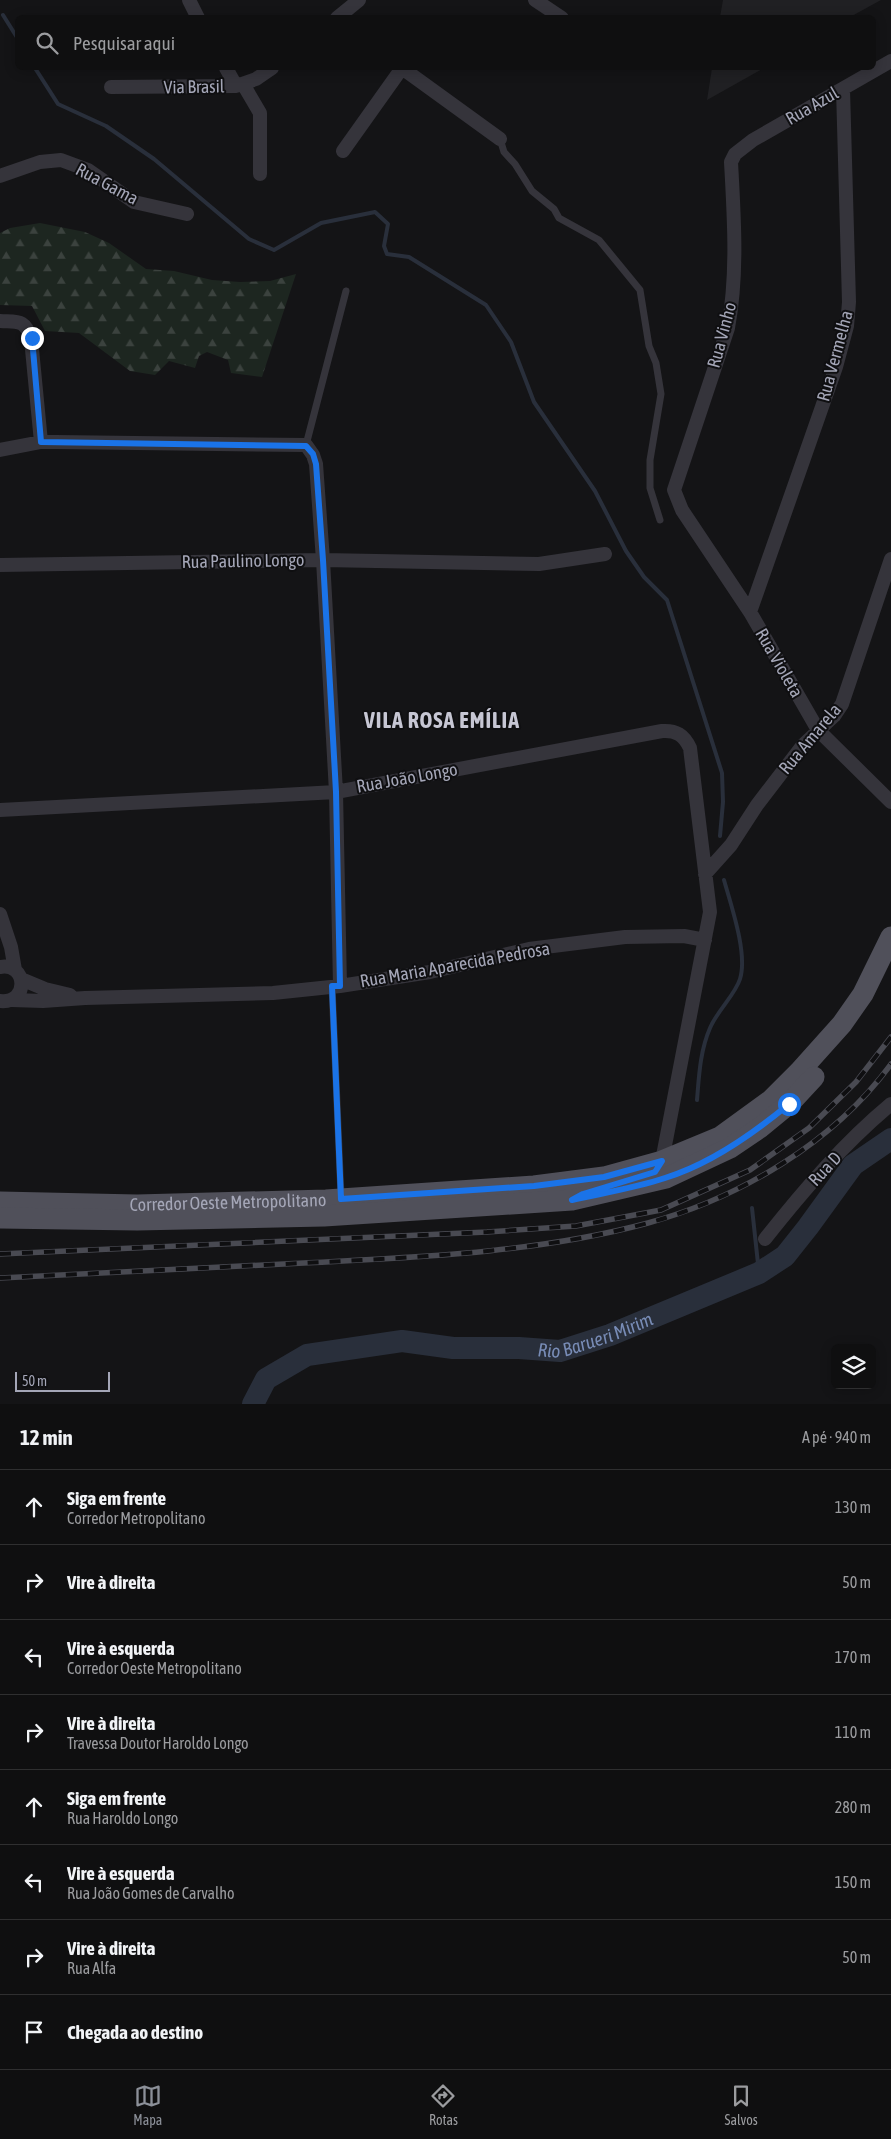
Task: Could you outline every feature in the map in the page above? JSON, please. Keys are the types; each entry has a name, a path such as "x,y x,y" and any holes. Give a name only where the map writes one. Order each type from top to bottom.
{"main road":[{"name":"Corredor Oeste Metropolitano","path":"0,1202 137,1205 341,1199 534,1186 604,1177 662,1161 720,1137 771,1100 842,1024 863,994 891,937"},
{"path":"0,1218 138,1220 324,1216 572,1200 666,1178 730,1148 761,1127 789,1104 818,1072 877,996 891,969"},
{"path":"572,1200 583,1194 655,1172 662,1161"}],"street":[{"path":"189,0 196,15"},
{"path":"536,0 558,15"},
{"path":"340,15 350,3"},
{"name":"Rua Azul","path":"876,70 891,61"},
{"path":"228,70 260,113 260,174"},
{"name":"Via Brasil","path":"111,88 239,85 256,80 269,70"},
{"path":"343,151 401,70"},
{"path":"405,70 500,139"},
{"name":"Rua Azul","path":"734,154 753,140 876,70"},
{"name":"Rua Vermelha","path":"750,612 836,367 847,326 850,275 843,89"},
{"name":"Rua Vinho","path":"682,510 674,490 676,479 728,328 733,301 734,243 731,162 734,154"},
{"name":"Rua Gama","path":"0,176 40,162 62,160 88,170 134,202 187,214"},
{"path":"0,321 20,322 28,328 32,338 41,442"},
{"path":"0,450 41,442 306,446 313,454 316,464 323,560 336,792 336,986"},
{"name":"Rua Violeta","path":"682,510 750,612 818,730 891,802"},
{"name":"Rua Paulino Longo","path":"0,565 323,560 539,564 605,554"},
{"name":"Rua Amarela","path":"706,874 731,845 757,805 803,745 834,716 842,704 891,558"},
{"name":"Rua João Longo","path":"0,810 336,792 662,731 675,732 687,741 690,748 706,874"},
{"path":"662,1161 710,912 706,874"},
{"path":"0,916 0,922"},
{"path":"0,916 11,947 20,991 5,1003"},
{"name":"Rua Maria Aparecida Pedrosa","path":"5,1003 85,998 273,993 430,972 529,949 625,937 684,936 705,940"},
{"name":"Rua Maria Aparecida Pedrosa","path":"0,967 10,967 18,975 45,989 85,998"},
{"name":"Rua D","path":"765,1239 803,1192 870,1122 891,1104"}],"lane":[{"path":"500,139 504,152 515,164 532,191 554,209 559,218 599,240 640,290 649,346 656,363 660,394 650,460 650,488 660,520"},
{"path":"306,446 346,291"},
{"path":"336,986 341,1199"}],"shaded area":[{"path":"723,0 881,0 854,15 720,15"},
{"path":"712,70 760,70 707,100"}],"green space":[{"path":"40,223 85,232 109,243 146,269 174,271 212,280 240,282 270,281 296,274 262,377 231,373 228,360 207,352 199,356 195,368 169,361 155,375 130,371 79,333 45,331 32,306 0,305 0,233 10,228"}],"waterway":[{"path":"3,15 15,34"},
{"path":"36,70 58,104 106,126 154,159 249,239 274,250 321,223 375,212 388,224 384,246 387,254 409,257 486,305 511,342 534,402 595,491 626,551 644,577 667,600 722,773 723,802 720,836"},
{"path":"697,1100 701,1064 707,1037 717,1015 738,985 742,969 738,930 724,880"},
{"name":"Rio Barueri Mirim","path":"253,1404 266,1379 307,1355 402,1341 453,1348 519,1348 560,1351 610,1335 759,1273 785,1256 853,1165 891,1139"},
{"path":"752,1208 759,1273"}],"railway":[{"path":"0,1254 487,1232 576,1226 661,1210 750,1170 809,1128 856,1082 891,1037"},
{"path":"0,1278 434,1256 564,1241 648,1223 717,1199 783,1163 842,1118 868,1092 891,1064"}],"district":[{"name":"VILA ROSA EMÍLIA","path":"442,720"}],"route":[{"path":"32,338 41,442 306,446 313,454 316,464 323,560 336,792 340,986 332,986 341,1199 534,1186 604,1177 662,1161 655,1172 583,1194 572,1200 666,1178 730,1148 761,1127 789,1104"}]}
